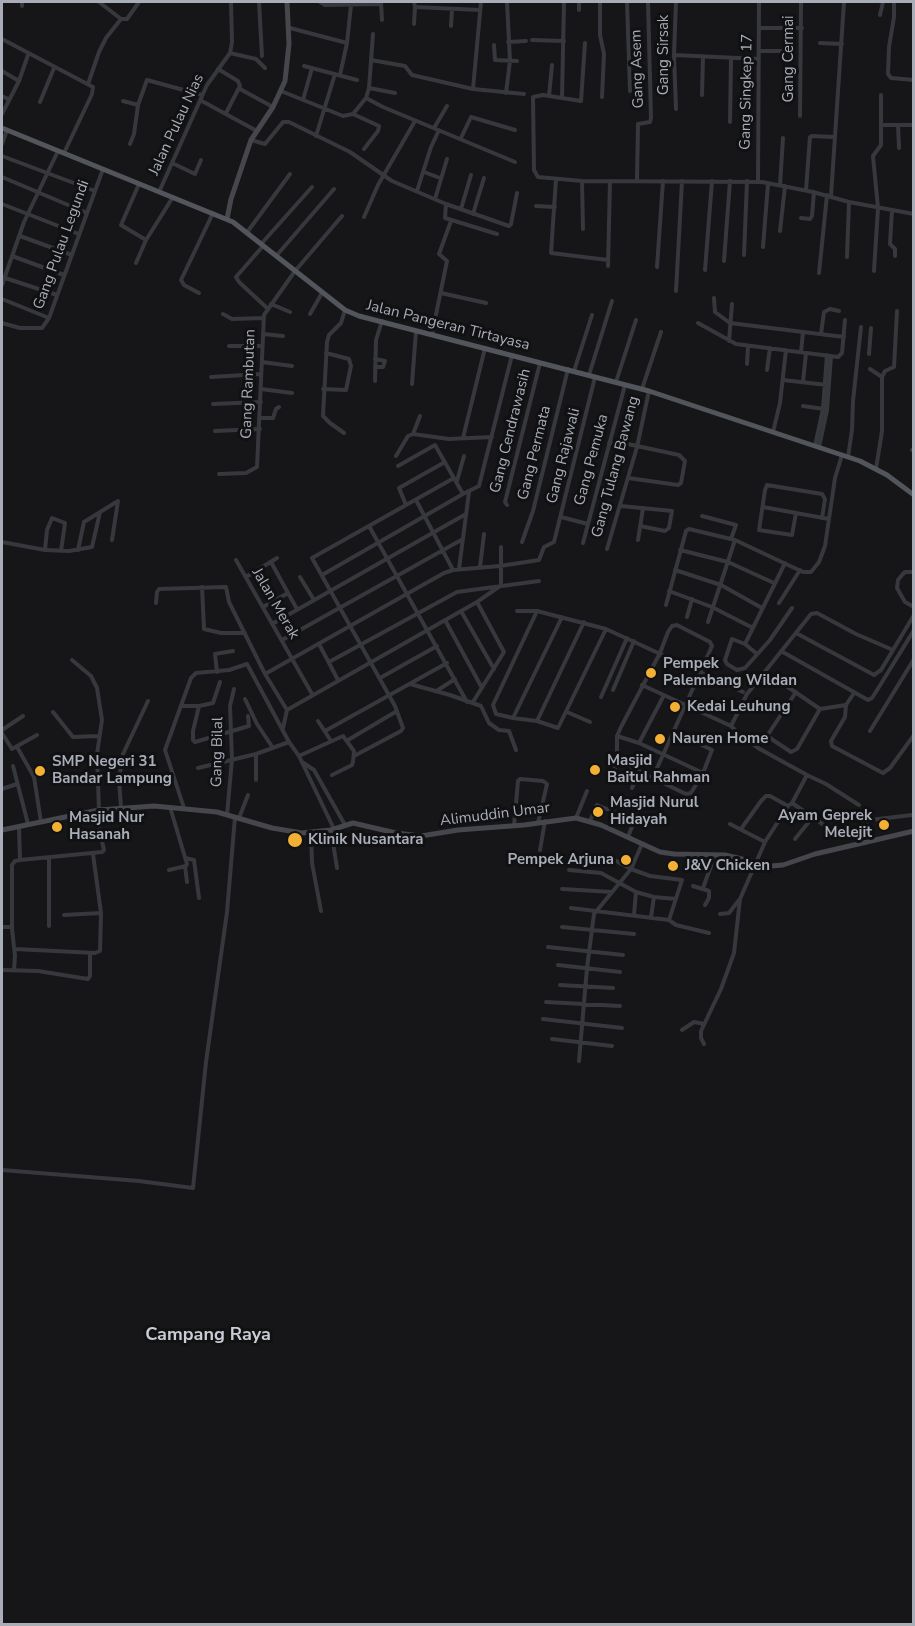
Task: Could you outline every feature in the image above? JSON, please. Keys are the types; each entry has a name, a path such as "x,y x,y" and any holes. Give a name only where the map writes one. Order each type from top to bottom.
{"main road":[{"name":"Jalan Pangeran Tirtayasa","path":"4,129 227,219 248,231 345,310 645,390 845,456 876,469 914,495"}],"street":[{"path":"99,2 121,19 127,19 139,2"},
{"path":"231,2 230,53 256,59 265,68"},
{"path":"259,2 262,56"},
{"path":"227,219 231,199 251,140 273,107 287,72 290,28 287,2"},
{"path":"320,2 325,5 381,3 382,20"},
{"path":"473,90 481,2"},
{"path":"506,94 510,61 507,2"},
{"path":"562,98 564,2"},
{"path":"579,2 579,10"},
{"path":"600,2 600,35 604,54 602,97"},
{"name":"Gang Asem","path":"627,2 630,91"},
{"name":"Gang Asem","path":"637,180 638,125 650,122 651,118 648,2"},
{"name":"Gang Sirsak","path":"676,2 674,55 676,109"},
{"name":"Gang Singkep 17","path":"758,182 759,2"},
{"name":"Gang Cermai","path":"800,116 801,2"},
{"path":"819,273 829,196 844,2"},
{"path":"880,15 883,2"},
{"path":"894,2 888,74 891,78 914,80"},
{"path":"414,24 414,4 480,10"},
{"path":"316,136 347,43 351,5"},
{"path":"451,26 452,9"},
{"path":"88,84 102,44 121,19"},
{"path":"290,28 347,43"},
{"path":"760,28 802,28"},
{"path":"353,114 366,98 369,88 373,34"},
{"path":"2,39 28,55 88,84 93,87 94,91 47,174 3,277 2,285"},
{"path":"532,40 564,41"},
{"path":"508,42 526,41"},
{"path":"585,43 581,101 538,95 532,99 534,170 538,177 582,181 758,182 806,190 849,202 914,214"},
{"path":"820,43 842,44"},
{"path":"494,45 495,60 517,61"},
{"path":"759,51 788,51"},
{"name":"Jalan Pulau Nias","path":"159,192 201,97 230,53"},
{"path":"2,114 19,81 28,55"},
{"path":"674,55 759,59"},
{"path":"702,95 703,57"},
{"path":"730,122 731,59"},
{"path":"371,60 405,66 412,75 473,90 524,94"},
{"path":"549,96 552,65"},
{"path":"304,66 357,80"},
{"path":"40,102 54,68"},
{"path":"303,100 312,68"},
{"path":"218,69 238,81 240,89 226,113"},
{"path":"2,71 19,81"},
{"path":"130,144 134,134 138,105 147,80 201,97 257,131"},
{"path":"369,88 395,93"},
{"path":"240,89 273,107"},
{"path":"281,91 343,116 353,114 379,126 378,131 364,149"},
{"path":"874,271 878,208 873,156 880,148 881,95"},
{"path":"2,96 8,99"},
{"path":"366,98 415,121 516,162"},
{"path":"123,101 138,105"},
{"path":"417,191 447,106"},
{"path":"461,138 471,117 515,130"},
{"path":"251,140 265,144 286,121 293,123 350,152 384,176 446,204 510,226 518,193"},
{"path":"364,217 415,121"},
{"path":"881,125 914,125"},
{"path":"898,125 899,148"},
{"path":"2,144 4,129"},
{"path":"806,190 810,137 834,137"},
{"path":"780,231 783,138"},
{"path":"2,156 95,191"},
{"path":"435,199 447,159"},
{"path":"172,163 195,174 201,160"},
{"name":"Gang Pulau Legundi","path":"2,323 20,328 42,328 49,318 103,169"},
{"path":"424,172 440,178"},
{"path":"248,231 290,174"},
{"path":"461,209 471,175"},
{"path":"2,177 87,213"},
{"path":"473,213 484,178"},
{"path":"556,179 551,253 608,260"},
{"path":"582,181 583,229"},
{"path":"608,266 610,181"},
{"path":"676,291 682,181"},
{"path":"705,270 712,181"},
{"path":"724,261 730,181"},
{"path":"657,267 663,182"},
{"path":"744,255 747,182"},
{"path":"139,184 121,225 146,240"},
{"path":"763,247 768,184"},
{"path":"290,312 269,306 236,277 312,187"},
{"path":"277,255 334,189"},
{"path":"801,218 811,218 814,192"},
{"path":"136,263 146,240 173,198"},
{"path":"847,257 849,202"},
{"path":"2,204 79,234"},
{"path":"446,204 444,216 451,221 496,234"},
{"path":"536,206 555,207"},
{"path":"892,210 890,244 895,249 895,256"},
{"path":"199,293 184,285 181,280 213,213"},
{"name":"Gang Rambutan","path":"219,474 246,473 257,467 263,318 295,271 342,216"},
{"path":"432,334 447,261 439,254 451,221"},
{"path":"20,236 72,255"},
{"path":"12,256 64,275"},
{"path":"3,277 57,295"},
{"path":"309,314 322,293"},
{"path":"441,293 486,303"},
{"path":"714,298 716,312 730,323 844,337"},
{"path":"2,299 49,318"},
{"name":"Gang Rajawali","path":"500,566 538,561 544,547 554,542 592,376 612,301"},
{"path":"729,341 732,304"},
{"path":"821,334 824,312 830,309 839,311"},
{"path":"344,433 323,416 323,389 327,339 341,323 345,310"},
{"path":"876,469 882,431 882,377 885,371 894,367 897,311"},
{"path":"223,314 232,320 263,318"},
{"name":"Gang Permata","path":"522,542 533,511 571,370 592,315"},
{"path":"616,382 636,320"},
{"path":"698,323 729,341 748,346 838,357 842,353 845,320"},
{"path":"375,381 376,340 382,321"},
{"path":"666,605 680,550 686,531 689,529 733,540 806,573 811,572 819,562 825,546 835,478 845,456 861,327"},
{"path":"869,354 871,328"},
{"path":"412,384 416,330"},
{"name":"Gang Tulang Bawang","path":"607,549 637,447 645,390 661,332"},
{"path":"803,332 803,382"},
{"path":"263,334 283,336"},
{"path":"860,344 870,344"},
{"path":"229,346 262,346"},
{"path":"747,364 748,346"},
{"path":"463,438 485,348"},
{"path":"767,370 770,348"},
{"path":"773,432 786,350"},
{"path":"323,389 346,390 351,366 349,359 326,353"},
{"path":"322,575 463,494 476,489 481,483 512,355"},
{"path":"817,447 825,410 829,356"},
{"path":"375,359 385,361 383,367 375,367"},
{"path":"262,362 292,366"},
{"name":"Gang Cendrawasih","path":"507,505 505,502 540,362"},
{"path":"870,369 882,377"},
{"path":"211,376 262,374"},
{"path":"783,380 827,385"},
{"name":"Gang Pemuka","path":"583,543 625,384"},
{"path":"261,389 292,393"},
{"path":"213,404 261,402"},
{"path":"802,406 825,410"},
{"path":"260,418 273,418 279,407"},
{"path":"412,435 420,416"},
{"path":"215,432 260,429"},
{"path":"396,456 408,436 412,435 449,439 492,437"},
{"path":"609,443 623,443 681,457 685,461 681,483 673,485 628,478"},
{"path":"398,466 435,445 463,494"},
{"path":"354,756 403,730 389,694 313,557 456,480 464,456"},
{"path":"406,505 399,488 445,462"},
{"path":"796,513 793,534 790,536 759,530 766,487 770,485 822,494 825,500 822,518"},
{"path":"459,569 469,492"},
{"path":"416,500 453,570"},
{"path":"78,550 82,524 118,501 112,540"},
{"path":"621,506 672,511 669,528 665,531 640,526"},
{"path":"763,507 829,519"},
{"path":"638,540 643,508"},
{"path":"2,542 61,551 93,546 99,512"},
{"path":"272,624 466,514"},
{"path":"702,516 736,525 728,562 708,622"},
{"path":"561,517 588,524"},
{"path":"45,550 47,530 52,518 65,523 61,551"},
{"path":"369,526 447,663 466,702"},
{"path":"480,567 484,534"},
{"path":"282,640 463,539"},
{"path":"501,547 501,586"},
{"path":"680,550 728,562 774,584"},
{"path":"246,577 277,558"},
{"name":"Jalan Merak","path":"236,560 312,694"},
{"path":"271,562 297,609"},
{"path":"745,644 785,563"},
{"path":"265,674 453,570 500,566"},
{"path":"675,570 721,585 762,608"},
{"path":"779,603 800,570"},
{"path":"914,572 902,574 897,588 905,602 914,607"},
{"path":"300,577 314,600"},
{"path":"329,662 457,592 539,581"},
{"path":"286,710 477,602 501,586"},
{"path":"202,587 204,629 221,633 245,633"},
{"path":"156,603 156,592 159,589 226,587 229,602 286,710 283,729"},
{"path":"669,591 712,607 753,627"},
{"path":"263,607 288,593"},
{"path":"687,617 692,599"},
{"path":"473,702 483,689 504,650 477,602"},
{"path":"757,654 745,644 732,639 726,656 727,664 736,670 743,670 757,654 792,608"},
{"path":"461,611 494,669"},
{"path":"517,611 537,611 606,629 743,693"},
{"path":"537,611 493,705 496,714 537,720 558,728 606,629"},
{"path":"731,726 747,694 808,616 817,613 856,634 894,650"},
{"path":"796,633 870,674 878,673 914,615"},
{"path":"513,718 562,617"},
{"path":"445,620 483,689"},
{"path":"537,720 584,622"},
{"path":"613,775 617,761 617,736 672,626 677,626 710,642 712,646 653,777"},
{"path":"782,651 865,700 872,698 914,630"},
{"path":"601,697 627,638"},
{"path":"613,690 634,641"},
{"path":"319,644 338,680"},
{"path":"380,678 437,646"},
{"path":"217,672 215,654 233,651"},
{"path":"870,731 914,659"},
{"path":"14,970 12,865 15,861 93,854 104,850 97,811 97,754 102,720 96,683 81,665 72,660"},
{"path":"325,732 447,663"},
{"path":"184,808 165,750 194,674 249,665 289,742 302,762 332,829 337,868"},
{"path":"437,691 455,679"},
{"path":"181,706 213,703 220,682"},
{"path":"782,682 820,709 846,705"},
{"path":"410,684 466,702 473,702 483,708 489,723 495,728 509,731 516,750"},
{"path":"642,684 731,726 758,748 826,784 859,805"},
{"name":"Gang Bilal","path":"228,815 232,759 230,706 234,689"},
{"path":"796,692 767,736 791,752 797,749 820,709"},
{"path":"854,693 846,705 845,717 830,744 878,772 886,772 914,735"},
{"path":"639,744 664,695"},
{"path":"245,699 257,724 273,748"},
{"path":"121,808 119,779 123,754 148,701"},
{"path":"199,706 193,731 194,741 249,726 248,716"},
{"path":"348,740 397,711"},
{"path":"53,712 73,737 99,735"},
{"path":"567,712 590,722"},
{"path":"23,716 2,731 12,749 37,735"},
{"path":"318,721 331,741"},
{"path":"617,761 689,794 694,791 712,750 673,731"},
{"path":"298,756 342,736 348,740 354,756 352,765 332,775"},
{"path":"617,736 703,773"},
{"path":"198,768 256,754 289,742"},
{"path":"17,747 34,777 41,823"},
{"path":"256,754 256,780"},
{"path":"302,762 314,770 345,825"},
{"path":"13,766 28,824"},
{"path":"632,788 639,771"},
{"path":"720,914 729,913 740,899 765,842 807,775"},
{"path":"514,826 519,780 532,779 546,782 547,788 538,823"},
{"path":"2,789 17,784"},
{"path":"576,818 587,790"},
{"path":"2,1170 139,1181 193,1188 206,1062 237,817 248,795"},
{"path":"741,829 766,796 790,805 841,835 853,831 870,820 912,815"},
{"path":"590,820 597,805 617,813"},
{"path":"170,806 187,864 185,866 188,882"},
{"name":"Alimuddin Umar","path":"2,830 97,811 170,806 228,815 285,831 311,833 345,825 365,824 396,833 421,836 576,818 590,820 660,852 715,854 771,866 783,865 815,854 914,831"},
{"path":"628,837 639,808"},
{"path":"795,839 812,818"},
{"path":"540,850 545,821"},
{"path":"730,824 765,842"},
{"path":"19,826 20,860"},
{"path":"311,833 314,877 321,911"},
{"path":"579,1061 587,968 596,911 632,869 642,844"},
{"path":"15,949 97,953 101,949 101,913 93,854"},
{"path":"703,888 715,854"},
{"path":"49,858 49,926"},
{"path":"185,858 194,860 199,898"},
{"path":"611,858 650,876 682,880 669,920"},
{"path":"169,870 185,866"},
{"path":"568,870 601,873 636,892 654,897 676,899"},
{"path":"693,886 703,888 710,893 705,905"},
{"path":"562,889 612,892"},
{"path":"634,915 636,892"},
{"path":"651,917 654,897"},
{"path":"704,1044 700,1035 734,953 740,899"},
{"path":"572,908 669,920 676,925 709,933"},
{"path":"64,915 101,913"},
{"path":"2,927 12,927"},
{"path":"562,927 634,934"},
{"path":"548,947 623,955"},
{"path":"2,970 57,973 88,979 90,953"},
{"path":"558,966 620,972"},
{"path":"560,985 613,988"},
{"path":"546,1002 620,1006"},
{"path":"543,1019 622,1028"},
{"path":"682,1030 694,1022 704,1024"},
{"path":"552,1039 612,1046"}],"place":[{"name":"Pempek Palembang Wildan","path":"651,673"},
{"name":"Kedai Leuhung","path":"675,707"},
{"name":"Nauren Home","path":"660,739"},
{"name":"Masjid Baitul Rahman","path":"595,770"},
{"name":"SMP Negeri 31 Bandar Lampung","path":"40,771"},
{"name":"Masjid Nurul Hidayah","path":"598,812"},
{"name":"Ayam Geprek Melejit","path":"884,825"},
{"name":"Masjid Nur Hasanah","path":"57,827"},
{"name":"Klinik Nusantara","path":"295,840"},
{"name":"Pempek Arjuna","path":"626,860"},
{"name":"J&V Chicken","path":"673,866"}],"district":[{"name":"Campang Raya","path":"208,1336"}]}
